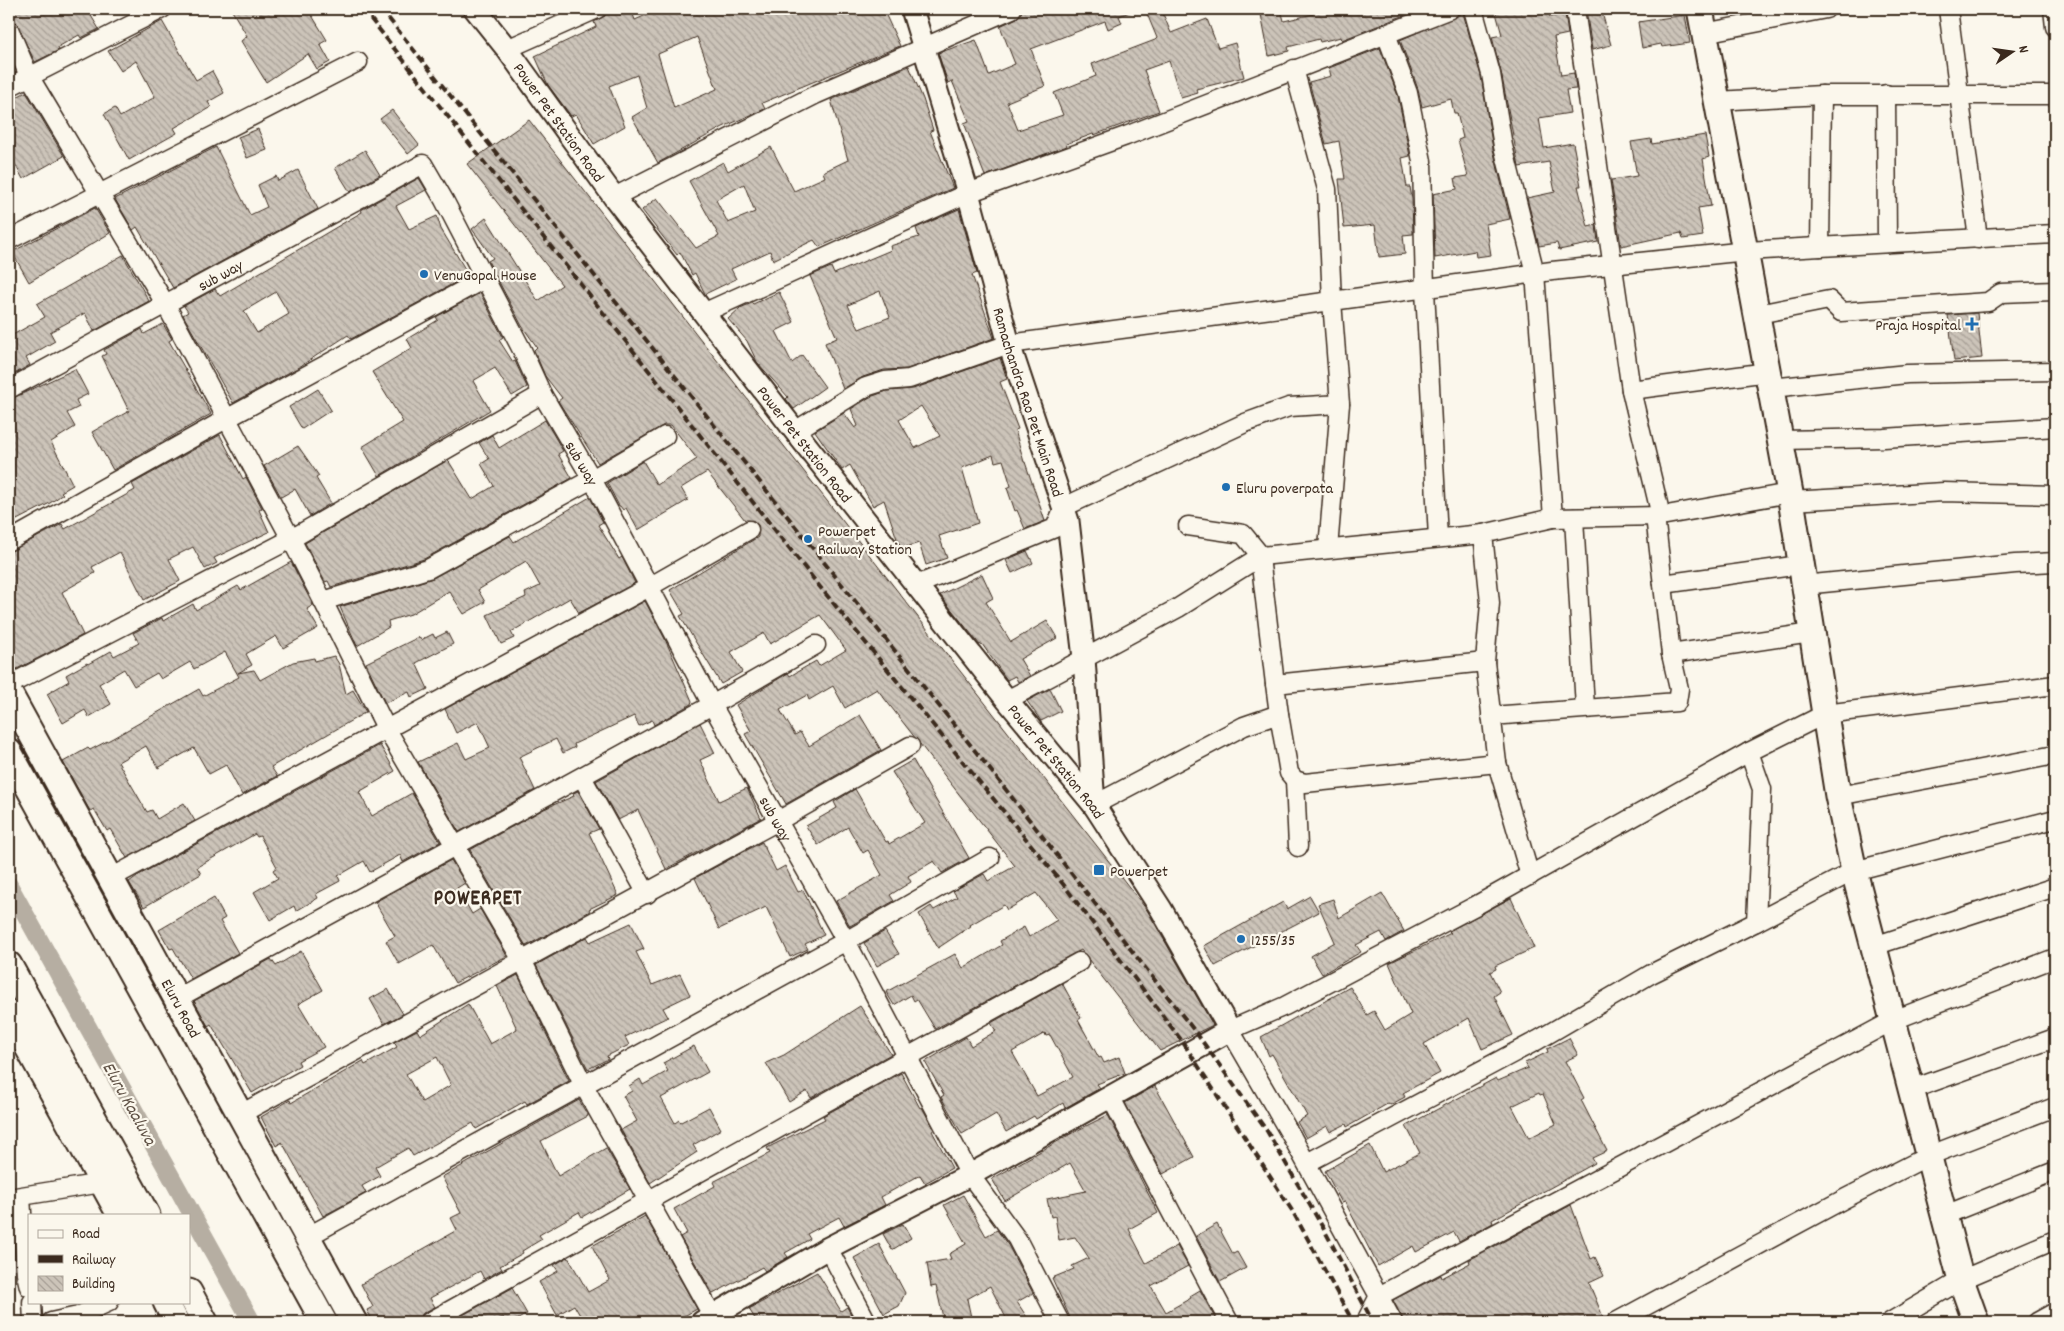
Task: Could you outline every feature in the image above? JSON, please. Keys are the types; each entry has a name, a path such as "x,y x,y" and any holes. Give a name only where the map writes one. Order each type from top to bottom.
{"main road":[{"path":"1700,9 1747,251 1791,497 1838,796 1854,871 1894,1020 1910,1090 1961,1280 1976,1322"},
{"name":"Eluru Road","path":"9,693 354,1322"},
{"name":"Eluru Road","path":"9,752 324,1322"},
{"path":"9,964 146,1214"},
{"path":"9,1013 119,1214"},
{"path":"190,1294 205,1322"},
{"path":"167,1304 176,1322"}],"street":[{"path":"9,87 162,9"},
{"name":"Power Pet Station Road","path":"475,9 614,197 795,431 1007,700 1094,805 1161,909 1230,1030"},
{"path":"507,50 598,9"},
{"name":"Ramachandra Rao Pet Main Road","path":"912,9 968,193 1009,344 1068,521 1084,658 1094,805"},
{"path":"614,197 817,94 923,46 1012,9"},
{"path":"703,312 968,193 1126,136 1450,9"},
{"path":"1473,9 1491,74 1503,146 1535,273 1553,518"},
{"path":"1491,716 1677,702 1680,688 1671,654 1658,516 1630,390 1575,9"},
{"path":"1704,33 1826,9"},
{"path":"1948,9 1978,238"},
{"path":"2053,9 2055,27"},
{"path":"9,29 29,76 166,305 323,601 386,728 523,962 584,1086 649,1201 710,1320 828,1248 970,1175 1058,1124 1111,1098 1230,1030 1285,1006 1530,876 1749,752 1825,714 2055,685"},
{"path":"1386,34 1408,93 1422,161 1425,290 1438,538"},
{"path":"9,240 358,62"},
{"path":"1294,69 1327,190 1332,301 1340,404 1328,549"},
{"path":"1886,94 1887,243"},
{"path":"1718,101 1822,95 2055,95"},
{"path":"1820,247 1822,95"},
{"name":"sub way","path":"9,389 423,164 444,200 522,350 542,394 592,480 776,822 846,941 970,1175 1017,1239 1060,1322"},
{"path":"795,431 866,388 885,381 908,380 1009,344 1425,290 1535,273 1747,251 2055,234"},
{"path":"9,541 226,419 484,279"},
{"path":"1758,314 1829,300 1841,312 1988,302 2001,293 2055,291"},
{"path":"1630,390 1770,380 1907,374 2055,371"},
{"path":"9,685 291,540 542,394"},
{"path":"917,585 1055,528 1064,507 1246,423 1289,407 1340,404"},
{"path":"1780,440 1884,438 2055,427"},
{"path":"323,601 428,569 592,480 665,436"},
{"path":"1007,700 1178,608 1261,556 1483,534 1553,518 1658,516 1791,497 1944,492 2055,495"},
{"path":"1574,518 1585,708"},
{"path":"1188,526 1243,534 1261,556 1279,714 1289,773 1295,780 1305,783 1497,763"},
{"path":"111,878 649,587 748,530"},
{"path":"1483,534 1490,603 1485,662 1497,763 1530,876"},
{"path":"1663,584 2055,562"},
{"path":"1671,654 1811,633"},
{"path":"176,999 582,777 816,645"},
{"path":"1275,684 1485,662"},
{"path":"1094,805 1244,726 1279,714"},
{"path":"239,1115 647,894 910,746"},
{"path":"1749,752 1762,789 1756,922"},
{"path":"1838,796 2055,755"},
{"path":"582,777 647,894"},
{"path":"1295,780 1298,847"},
{"path":"1306,1163 1538,1040 1651,974 1854,871 2055,819"},
{"path":"307,1237 846,941 990,858"},
{"path":"1874,946 2055,887"},
{"path":"1368,1317 1379,1296 1894,1020 2055,958"},
{"path":"429,1322 1080,962"},
{"path":"1230,1030 1306,1163 1393,1322"},
{"path":"1910,1090 2055,1038"},
{"path":"1111,1098 1229,1322"},
{"path":"1616,1322 1928,1156 2055,1106"},
{"path":"1945,1215 2055,1170"},
{"path":"28,1283 15,1198 102,1183 125,1173"},
{"path":"1890,1322 1961,1280 2055,1240"},
{"path":"828,1248 868,1322"},
{"path":"32,1304 33,1322"},
{"path":"51,1322 78,1316 105,1304"},
{"path":"2037,1322 2055,1312"}],"building":[{"path":"9,9 87,9 99,29 81,38 79,35 58,47 59,50 35,62"},
{"path":"231,9 308,9 327,40 320,44 330,62 317,69 308,54 266,82 241,41 247,36"},
{"path":"607,9 631,9 635,20 660,9 883,9 900,46 762,103 765,109 723,127 658,163 632,117 647,108 637,75 609,86 625,126 594,144 576,114 571,116 548,85 535,56 596,27 594,22 605,16","holes":["697,37 717,89 674,108 658,54"]},
{"path":"1022,9 1135,10 1119,16 1122,23 1108,29 1105,21 1031,49 1045,86 1007,102 1018,130 1063,115 1054,93 1096,76 1092,64 1155,40 1157,38 1145,9 1161,9 1171,33 1207,19 1218,48 1235,43 1244,77 1196,89 1198,93 1181,98 1169,61 1144,70 1159,111 1066,144 1067,146 985,176 964,123 969,121 952,81 948,83 938,53 976,40 989,75 1015,64 1000,26 1017,18"},
{"path":"1260,9 1281,9 1284,21 1313,14 1311,9 1404,9 1405,15 1342,40 1341,37 1320,42 1319,39 1288,47 1289,51 1269,56"},
{"path":"1495,9 1547,9 1550,17 1565,14 1568,34 1554,37 1561,75 1574,73 1576,89 1566,90 1570,113 1539,118 1544,148 1573,143 1581,186 1578,186 1588,227 1596,225 1598,242 1559,250 1557,243 1539,246 1527,198 1555,192 1549,162 1519,167 1501,72 1492,37 1502,35"},
{"path":"1586,9 1601,9 1611,45 1592,50"},
{"path":"1463,13 1481,76 1493,149 1510,219 1486,224 1491,255 1476,257 1475,251 1435,258 1433,194 1457,189 1455,178 1468,176 1458,140 1463,138 1457,113 1454,113 1451,99 1422,107 1418,89 1400,40"},
{"path":"1685,15 1690,43 1662,47 1661,44 1642,48 1638,22"},
{"path":"162,21 196,80 212,71 224,93 208,102 211,107 174,128 177,133 129,160 104,114 115,108 120,117 155,97 136,61 121,71 108,51"},
{"path":"1380,48 1398,96 1410,156 1402,158 1407,187 1410,187 1412,199 1413,234 1403,235 1405,254 1379,257 1375,225 1344,228 1339,179 1345,179 1339,141 1326,144 1309,82 1331,76 1329,68"},
{"path":"909,66 923,99 933,130 930,131 953,188 819,247 814,240 773,260 770,251 731,269 736,279 705,294 695,273 692,275 680,252 677,255 642,210 657,198 696,248 719,236 689,181 723,162 728,171 771,147 794,191 825,177 823,172 848,160 831,100","holes":["744,184 755,212 728,223 716,200"]},
{"path":"26,92 64,156 23,179 9,153 9,101"},
{"path":"392,110 419,145 408,154 380,119"},
{"name":"Powerpet Railway Station","path":"529,120 1147,910 1213,1025 1160,1051 1081,950 935,1029 917,999 914,1001 911,995 894,1005 886,992 955,954 963,968 1002,945 1000,941 1024,927 1029,937 1057,920 1036,893 1007,910 1004,905 970,925 938,948 919,914 931,906 934,910 957,897 953,891 984,874 988,881 1015,866 877,689 845,708 833,686 809,700 807,695 780,710 795,735 800,732 809,746 860,715 881,750 786,804 745,734 751,731 736,705 788,673 790,676 816,661 819,666 846,650 820,615 770,644 764,633 731,652 742,672 721,684 680,616 684,614 670,590 758,537 758,525 754,521 745,520 707,472 681,488 688,500 638,530 626,508 623,510 619,506 607,483 643,461 657,485 697,459 671,425 664,425 598,463 558,401 562,398 545,376 534,350 537,347 522,326 488,261 493,258 472,229 486,218 538,301 562,285 467,164"},
{"path":"258,129 267,150 247,158 238,137"},
{"path":"1705,135 1709,157 1703,159 1711,206 1698,208 1703,236 1683,239 1681,233 1621,246 1611,180 1637,176 1631,142 1651,139 1652,144"},
{"path":"216,147 250,215 267,207 258,185 276,176 278,181 298,170 318,209 173,288 137,227 133,230 115,199"},
{"path":"365,150 380,175 350,192 335,168"},
{"path":"419,178 426,190 396,206 409,229 437,216 441,229 468,274 471,274 351,339 348,335 299,367 233,403 183,315 188,312 184,306 215,289 220,296 362,212 361,210","holes":["276,292 289,314 257,333 244,311"]},
{"path":"95,208 110,233 29,282 12,252"},
{"path":"959,209 977,273 972,275 994,338 907,369 884,370 863,377 843,389 825,343 837,338 810,276 831,267 834,274 891,250 890,246 919,237 916,228","holes":["880,291 890,317 859,329 848,305"]},
{"path":"123,255 149,301 94,331 85,313 50,332 55,341 26,358 30,365 9,377 9,337 45,317 37,304"},
{"path":"779,292 794,322 776,331 792,363 802,355 825,387 794,409 786,399 788,397 757,362 747,341 728,319 740,308"},
{"path":"480,293 503,337 499,340 513,362 515,361 527,387 512,396 495,368 473,381 490,410 379,476 362,447 403,422 372,372 412,348 407,339 438,320 436,317"},
{"path":"1977,313 1982,358 1954,361 1948,315"},
{"path":"163,324 172,339 169,341 211,414 113,470 92,432 129,411 102,356 106,354 104,350 142,329 144,334"},
{"path":"1000,358 1007,379 1000,382 1018,429 1015,430 1024,462 1045,521 1025,529 1017,510 1015,511 1007,488 1011,486 1003,460 995,462 993,455 962,468 978,523 939,536 947,558 926,565 919,543 903,548 898,542 884,500 873,506 850,465 842,470 815,431 844,413 855,428 858,426 851,409 870,397 887,391 913,389","holes":["921,406 940,436 915,448 899,420"]},
{"path":"75,369 88,394 76,400 79,407 67,413 75,427 51,442 73,485 61,492 63,494 50,503 9,524 9,400"},
{"path":"318,389 331,410 302,429 289,407"},
{"path":"545,420 563,451 558,454 572,478 424,559 331,587 328,581 325,582 305,543 448,460 472,499 494,486 481,464 489,459 479,443 492,435 499,448"},
{"path":"220,435 243,479 246,477 262,508 259,510 269,532 214,558 217,563 205,569 193,547 169,559 180,581 144,600 120,552 92,567 95,573 62,592 83,635 15,670 9,657 9,552 62,524 65,529 135,490 132,484"},
{"path":"298,446 319,476 316,478 331,503 310,516 295,489 281,497 264,466"},
{"path":"590,497 603,522 598,525 619,559 622,557 635,583 579,613 570,598 511,632 514,638 501,644 487,615 526,597 525,593 540,586 526,561 478,590 485,602 464,614 449,591 411,614 388,621 389,627 357,646 340,607 433,578 510,536 514,542"},
{"path":"1027,551 1033,563 1012,573 1006,560"},
{"path":"291,562 313,605 307,609 318,628 283,648 276,636 246,654 252,665 238,673 254,670 260,680 293,662 314,658 315,661 334,656 339,664 346,694 353,690 366,712 271,767 277,776 242,795 226,765 209,774 194,748 158,768 146,746 118,762 147,812 152,810 157,819 184,803 195,821 127,858 110,829 107,831 94,809 90,811 63,762 88,748 90,750 113,738 199,689 203,696 239,677 225,652 194,669 190,662 161,679 157,673 134,686 124,669 99,684 111,704 89,717 85,710 63,723 47,694 69,681 66,675 87,663 111,651 114,656 139,643 133,633 162,618 163,621 193,604 196,610 238,586 241,590"},
{"path":"982,574 993,598 986,602 1011,642 1047,621 1057,638 1020,659 1030,676 1018,682 1015,676 1007,680 982,644 980,645 940,595"},
{"path":"645,601 665,639 692,701 691,704 654,725 652,720 639,726 634,716 574,744 575,747 563,753 556,739 519,757 535,790 459,832 418,762 458,743 466,759 490,748 478,722 456,733 445,709"},
{"path":"447,632 453,644 416,663 428,689 411,697 409,692 385,703 366,663 419,637 421,640 433,634 435,638"},
{"path":"1050,689 1061,711 1041,721 1027,701"},
{"path":"700,723 715,753 700,760 719,801 747,788 761,818 666,869 638,810 618,820 596,781"},
{"path":"380,745 395,771 359,792 372,816 412,793 440,842 403,862 400,855 370,872 364,861 338,876 340,881 316,894 318,898 296,911 294,906 270,920 254,892 278,878 273,870 277,867 260,836 257,837 255,834 197,867 201,874 144,907 129,882 137,876"},
{"path":"913,760 969,858 942,873 934,861 908,876 911,882 890,895 894,901 850,926 836,901 882,875 868,850 863,853 848,827 818,845 806,826 837,808 834,802 855,789 886,842 888,841 889,844 925,823 892,772"},
{"path":"578,791 599,829 589,833 618,895 589,909 590,911 526,946 470,850 544,809 574,796 573,793"},
{"path":"762,842 776,871 785,866 798,892 803,890 824,935 805,944 808,949 790,957 766,907 719,929 695,878"},
{"path":"451,860 465,883 457,888 472,914 480,909 507,956 455,983 433,945 399,964 386,941 395,936 375,902"},
{"path":"1382,893 1404,931 1386,941 1381,932 1356,945 1361,952 1322,974 1311,956 1335,942 1318,904 1333,899 1339,918"},
{"name":"1255/35","path":"1310,896 1319,912 1215,966 1204,946 1283,902 1287,909"},
{"path":"214,898 225,918 220,921 238,953 191,979 173,948 170,949 159,930"},
{"path":"1511,898 1534,948 1495,966 1496,969 1490,972 1500,992 1494,996 1513,1035 1482,1049 1469,1018 1424,1044 1440,1073 1403,1093 1405,1097 1390,1105 1389,1103 1347,1127 1346,1124 1330,1132 1327,1126 1306,1138 1297,1122 1307,1116 1272,1054 1269,1056 1261,1037 1350,987 1367,1015 1374,1011 1385,1030 1411,1014 1389,963 1451,933 1449,931"},
{"path":"631,923 644,949 636,952 652,985 680,974 690,995 663,1008 668,1017 625,1037 629,1045 607,1056 608,1059 588,1069 536,965 587,937 590,942"},
{"path":"885,931 899,954 877,966 864,943"},
{"path":"301,951 323,990 298,1004 324,1047 298,1061 300,1065 252,1093 211,1024 208,1026 194,1001 271,959 276,966"},
{"path":"518,975 569,1081 527,1104 525,1101 476,1129 473,1123 413,1156 408,1148 375,1167 380,1176 362,1186 366,1193 323,1216 282,1142 276,1146 261,1117 290,1100 291,1103 363,1061 365,1065 397,1047 394,1042 417,1030 420,1035 468,1004 490,1044 517,1029 497,986","holes":["437,1057 451,1085 422,1102 406,1074"]},
{"path":"1062,983 1081,1018 1078,1020 1099,1058 1101,1057 1104,1063 1119,1057 1125,1073 1097,1084 1100,1088 1065,1108 1063,1103 1036,1119 1034,1116 1006,1132 996,1114 962,1134 941,1097 944,1095 925,1062 966,1037 971,1046 996,1031 991,1023","holes":["1045,1033 1046,1036 1050,1035 1073,1077 1037,1096 1012,1052"]},
{"path":"388,989 403,1014 384,1024 370,999"},
{"path":"860,1006 891,1054 811,1098 807,1091 789,1102 766,1063 784,1055"},
{"path":"1569,1038 1578,1055 1565,1061 1584,1098 1581,1100 1607,1151 1592,1158 1595,1163 1492,1220 1493,1223 1459,1241 1454,1232 1416,1252 1413,1246 1378,1266 1345,1202 1342,1203 1325,1171 1370,1145 1383,1172 1420,1153 1406,1126 1496,1078 1498,1081 1528,1068 1525,1063 1548,1052 1547,1049","holes":["1539,1093 1540,1095 1543,1094 1556,1124 1529,1138 1512,1106"]},
{"path":"694,1046 708,1072 661,1098 675,1123 679,1120 681,1122 709,1107 721,1129 693,1145 697,1152 650,1183 621,1130 637,1121 623,1096 632,1091 629,1086 640,1079 643,1085 668,1071 663,1063"},
{"path":"901,1073 920,1108 922,1107 934,1130 932,1131 952,1168 925,1183 920,1175 881,1197 885,1205 844,1226 839,1217 807,1234 810,1239 785,1253 788,1257 765,1271 762,1267 713,1294 680,1237 687,1233 674,1209 715,1186 713,1182 770,1153 767,1148 825,1119 823,1116"},
{"path":"1155,1086 1194,1157 1163,1174 1125,1103"},
{"path":"579,1100 588,1116 541,1141 558,1176 606,1148 630,1189 582,1217 579,1212 539,1235 542,1239 522,1251 523,1253 500,1266 502,1269 484,1279 480,1271 430,1298 435,1307 423,1313 418,1322 373,1322 367,1310 373,1307 361,1284 457,1230 451,1218 461,1213 442,1177"},
{"path":"1108,1115 1158,1213 1129,1229 1146,1263 1177,1246 1188,1266 1151,1286 1166,1312 1191,1298 1190,1296 1200,1290 1217,1322 1072,1322 1052,1278 1074,1269 1072,1266 1089,1258 1075,1237 1059,1240 1055,1216 1051,1217 1047,1199 1086,1191 1070,1163 1005,1201 992,1179 1074,1132"},
{"path":"963,1195 986,1236 997,1230 1008,1245 1033,1293 1017,1302 1030,1322 1008,1322 990,1286 967,1299 972,1322 944,1322 936,1286 931,1287 927,1263 951,1259 949,1254 966,1244 944,1205"},
{"path":"1571,1205 1591,1259 1595,1257 1604,1276 1589,1283 1603,1317 1589,1322 1404,1322 1393,1300 1441,1275 1442,1278 1470,1263 1469,1260"},
{"path":"645,1216 697,1309 673,1322 587,1322 583,1316 581,1317 574,1305 557,1315 539,1282 558,1271 554,1265 568,1257 588,1292 610,1280 592,1246"},
{"path":"903,1224 911,1238 892,1250 883,1234"},
{"path":"1217,1224 1233,1254 1237,1252 1246,1268 1220,1282 1196,1236"},
{"path":"879,1244 905,1293 899,1306 884,1314 854,1258"},
{"path":"817,1272 841,1311 847,1307 855,1322 757,1322 749,1309"},
{"path":"512,1288 527,1314 513,1322 506,1322 503,1317 493,1322 450,1322"}],"waterway":[{"name":"Eluru Kaaluva","path":"9,885 252,1322"}],"railway":[{"path":"363,9 816,582 1063,884 1182,1041 1293,1212 1353,1322"},
{"path":"381,9 992,772 1197,1034 1267,1131 1326,1233 1373,1322"}],"place":[{"name":"VenuGopal House","path":"424,274"},
{"name":"Praja Hospital","path":"1972,324"},
{"name":"Eluru poverpata","path":"1226,487"},
{"name":"Powerpet Railway Station","path":"808,539"},
{"name":"Powerpet","path":"1099,870"},
{"name":"1255/35","path":"1241,939"}],"district":[{"name":"POWERPET","path":"478,897"}]}
